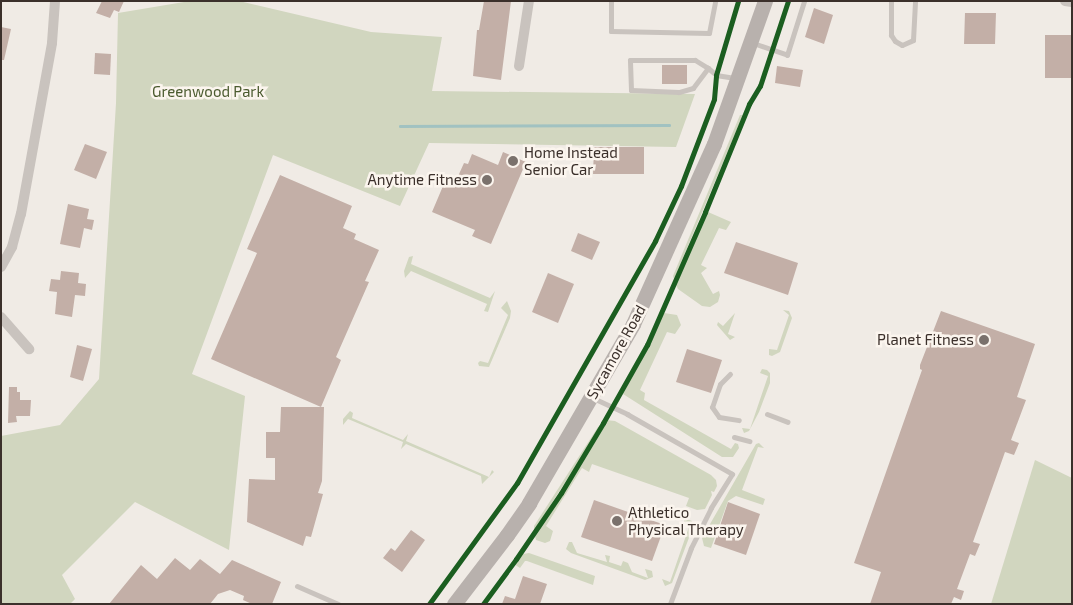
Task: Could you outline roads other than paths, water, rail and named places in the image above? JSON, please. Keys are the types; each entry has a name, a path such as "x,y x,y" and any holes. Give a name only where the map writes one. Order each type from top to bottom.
{"main road":[{"name":"Sycamore Road","path":"454,604 508,535 529,503 634,324 710,153 765,1"}],"street":[{"path":"1,267 12,247 21,214 52,43 56,1"},
{"path":"519,66 529,1"},
{"path":"1065,1 1072,2"},
{"path":"1,316 28,349"}],"lane":[{"path":"611,1 611,32 709,32 715,1"},
{"path":"751,43 787,55 804,1"},
{"path":"891,1 891,34 895,41 902,44 911,43 913,40 915,1"},
{"path":"708,68 693,88 679,92 631,90 630,60 695,60 708,68 716,75 738,79"},
{"path":"730,374 720,384 712,407 719,417 739,420"},
{"path":"592,398 627,414 732,474 691,548 670,604"},
{"path":"767,414 788,422"},
{"path":"734,437 749,442"},
{"path":"297,586 338,604"}],"waterway":[{"path":"400,126 669,125"}],"place":[{"name":"Home Instead Senior Car","path":"513,161"},
{"name":"Anytime Fitness","path":"487,180"},
{"name":"Planet Fitness","path":"984,340"},
{"name":"Athletico Physical Therapy","path":"617,521"}],"park label":[{"name":"Greenwood Park","path":"208,92"}]}
